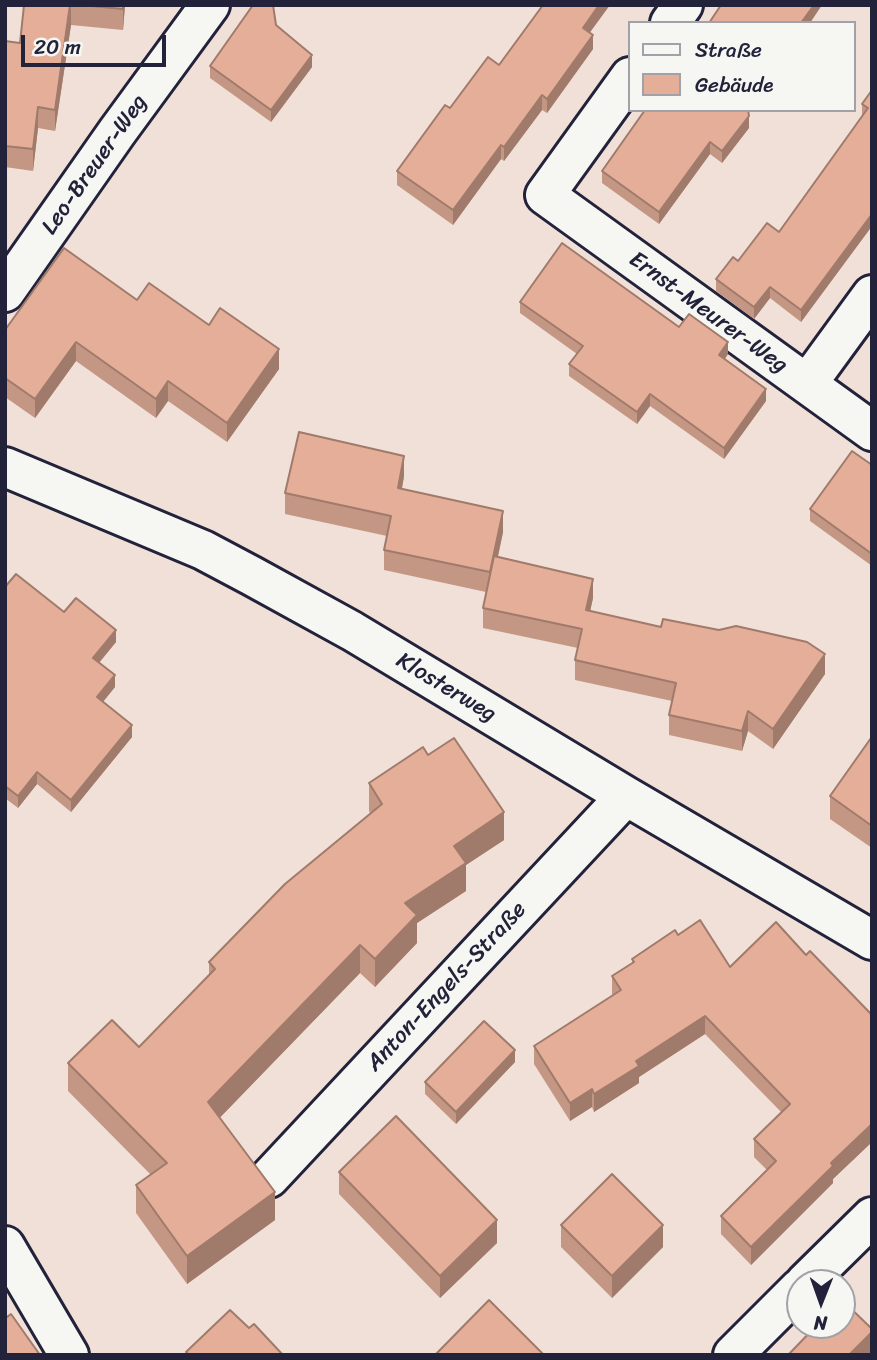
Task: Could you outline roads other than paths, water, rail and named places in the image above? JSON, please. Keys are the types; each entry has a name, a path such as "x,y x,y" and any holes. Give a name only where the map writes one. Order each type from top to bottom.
{"street":[{"name":"Leo-Breuer-Weg","path":"5,292 210,5"},
{"path":"671,21 683,5"},
{"name":"Ernst-Meurer-Weg","path":"628,80 545,195 872,431"},
{"path":"807,384 872,295"},
{"name":"Klosterweg","path":"5,467 203,550 252,576 352,631 872,940"},
{"name":"Anton-Engels-Straße","path":"269,1178 626,796"},
{"path":"819,1269 872,1217"},
{"path":"5,1246 69,1355"},
{"path":"733,1355 786,1302"}]}
